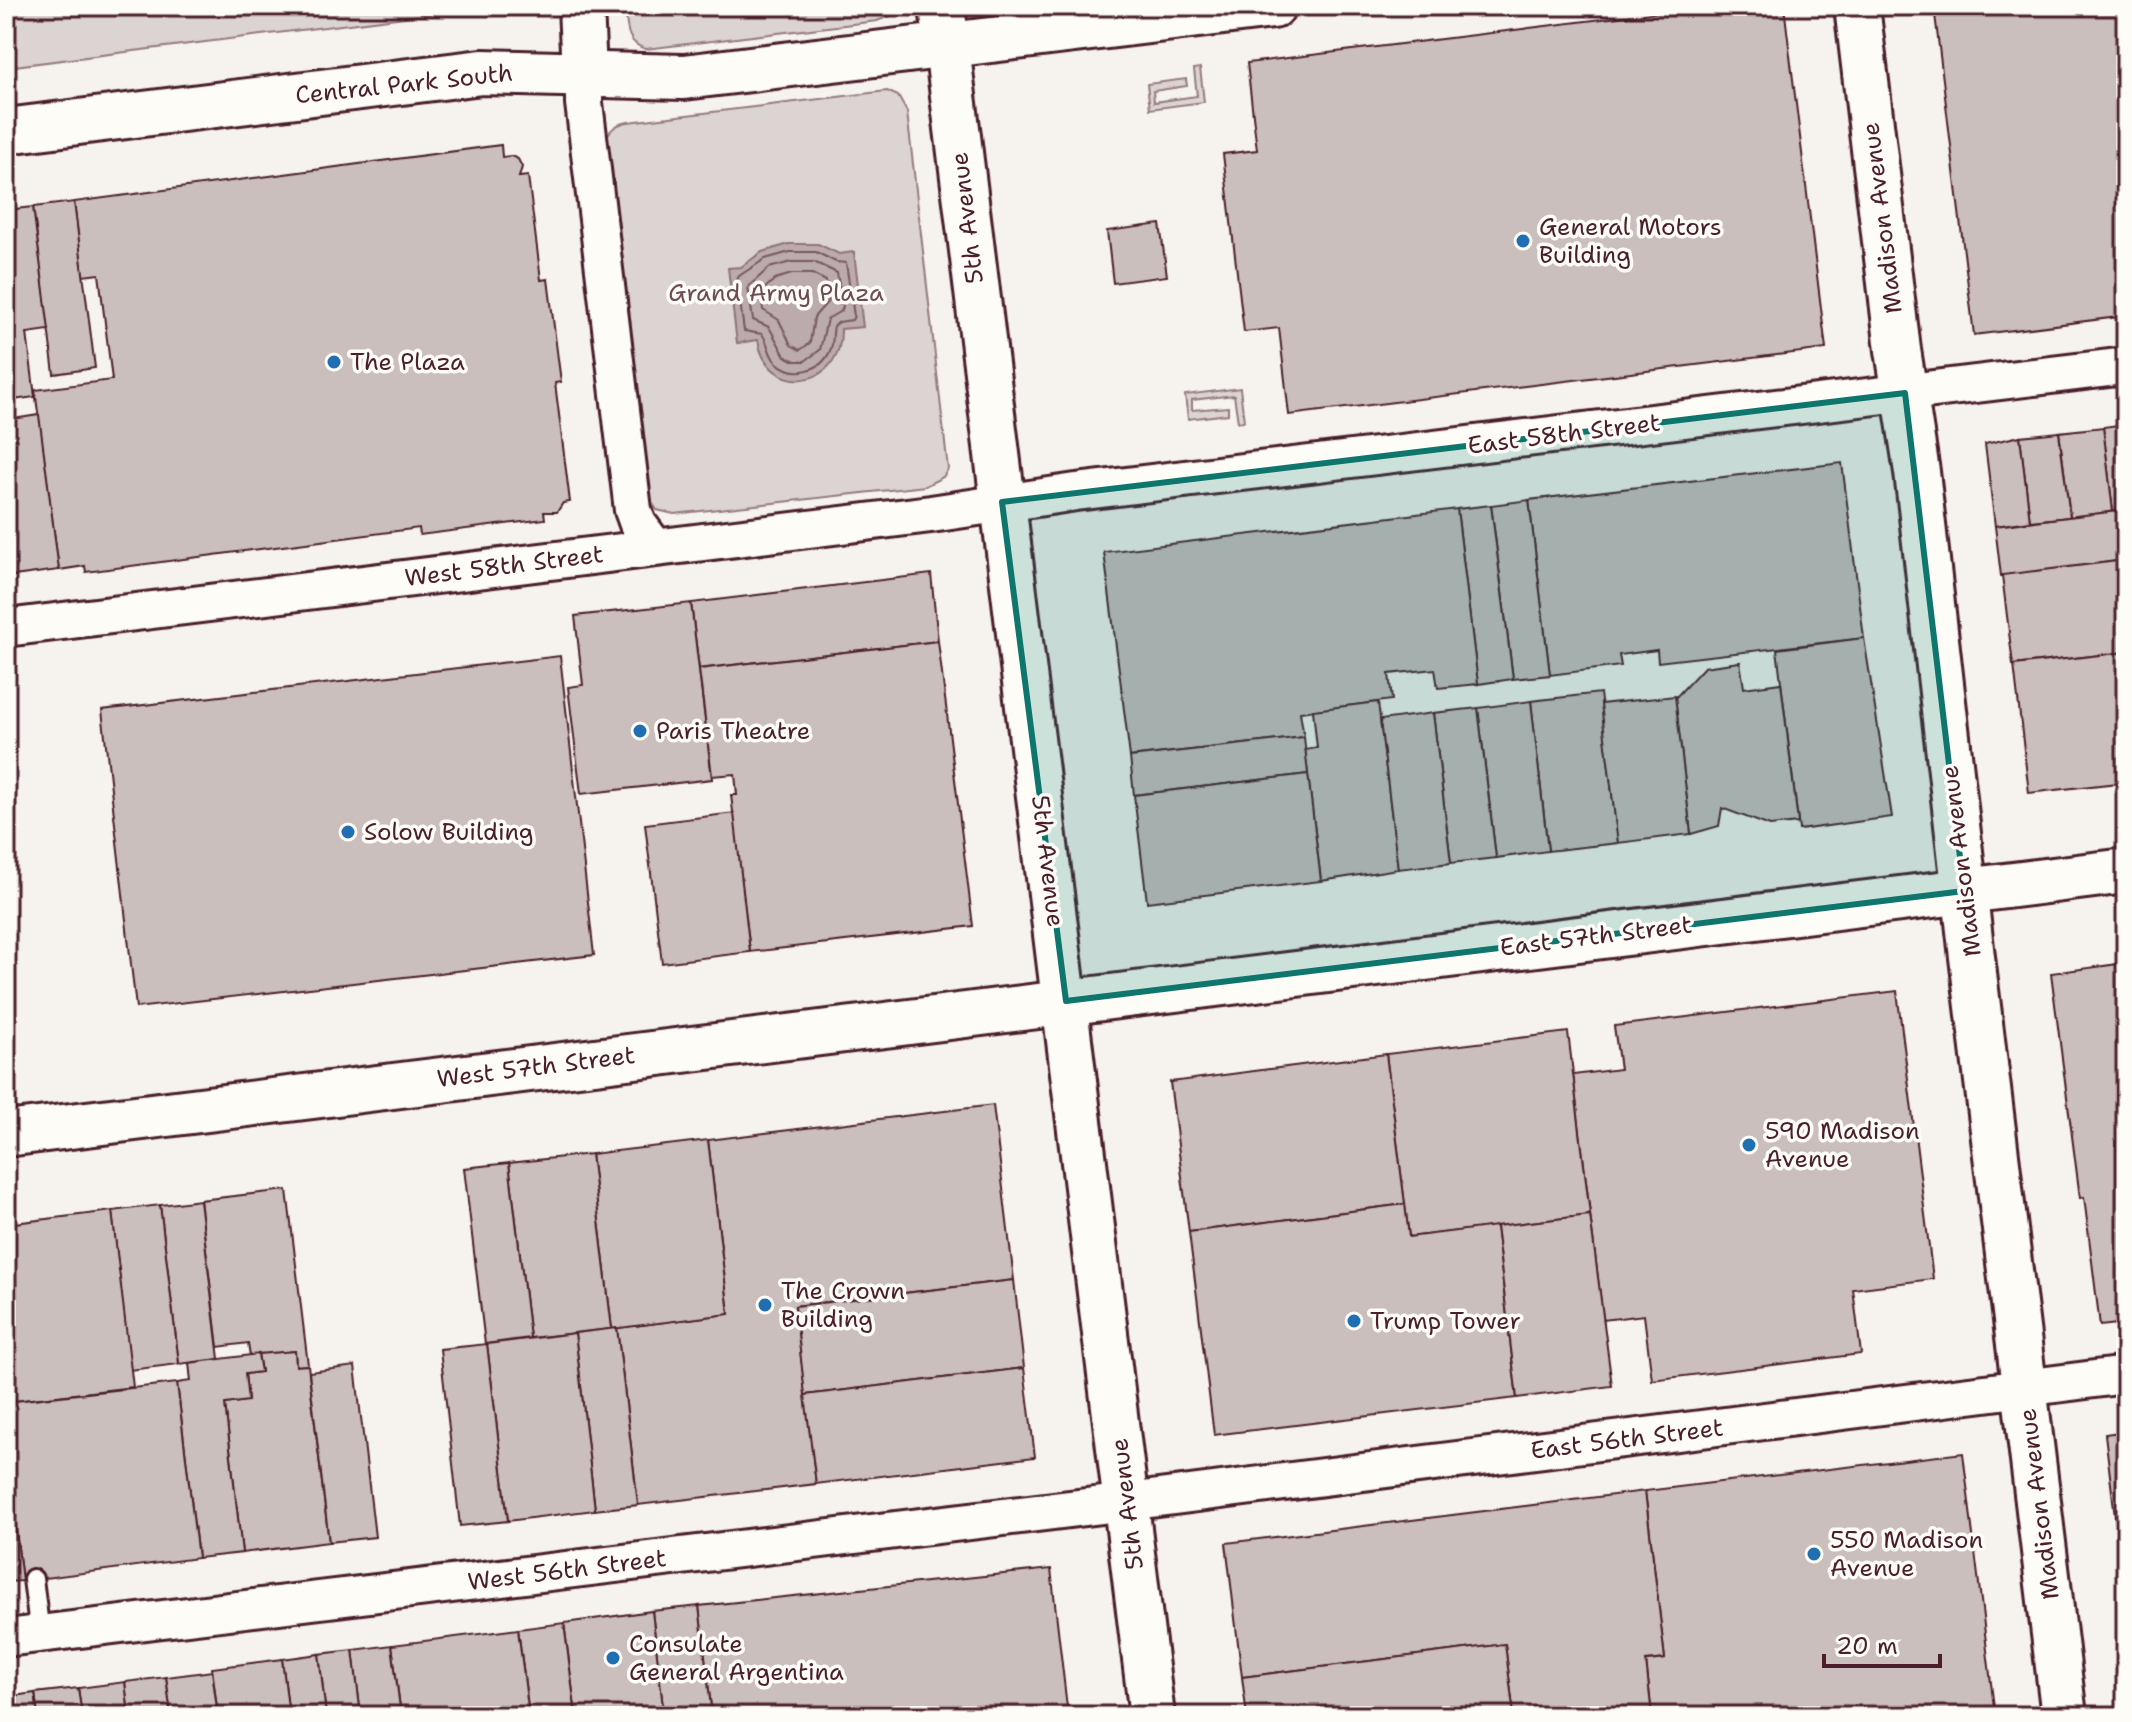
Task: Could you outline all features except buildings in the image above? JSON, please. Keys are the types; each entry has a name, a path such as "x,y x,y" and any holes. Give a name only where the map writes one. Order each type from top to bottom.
{"main road":[{"path":"581,6 584,74"},
{"name":"Central Park South","path":"6,131 482,72 684,77 944,26 1273,6"},
{"name":"Madison Avenue","path":"1857,6 2064,1716"},
{"name":"5th Avenue","path":"944,26 1152,1716"},
{"name":"East 57th Street","path":"1066,1001 2126,871"},
{"name":"West 57th Street","path":"6,1134 1066,1001"}],"street":[{"path":"584,74 587,135 633,510 638,524 655,547"},
{"name":"East 58th Street","path":"1002,502 2126,366"},
{"name":"West 58th Street","path":"6,628 931,514 1002,502"},
{"name":"East 56th Street","path":"1127,1502 2126,1375"},
{"name":"West 56th Street","path":"23,1636 1127,1502"}],"lane":[{"path":"23,1636 33,1579"}],"highlighted area":[{"path":"1905,393 1964,891 1066,1001 1002,502"}],"green space":[{"path":"6,6 493,6 6,67"},
{"path":"625,6 894,6 893,15 877,21 646,49 631,38"},
{"path":"1200,68 1204,102 1150,109 1147,84 1186,79 1187,86 1153,91 1154,102 1197,96 1194,69"},
{"name":"Grand Army Plaza","path":"887,91 898,96 907,112 948,469 943,477 925,486 674,514 657,510 649,498 606,138 615,127 628,122"},
{"path":"1240,388 1244,421 1238,422 1234,395 1192,400 1192,410 1228,407 1228,414 1188,419 1185,395"}],"water":[{"path":"789,244 818,244 839,254 854,252 863,327 841,329 838,349 830,365 818,375 804,379 789,378 775,371 764,359 758,340 737,343 728,268 741,267 762,252"}],"place":[{"name":"General Motors Building","path":"1523,241"},
{"name":"The Plaza","path":"334,362"},
{"name":"Paris Theatre","path":"640,731"},
{"name":"Solow Building","path":"348,832"},
{"name":"590 Madison Avenue","path":"1749,1145"},
{"name":"The Crown Building","path":"765,1305"},
{"name":"Trump Tower","path":"1354,1321"},
{"name":"550 Madison Avenue","path":"1814,1554"},
{"name":"Consulate General Argentina","path":"613,1658"}]}
